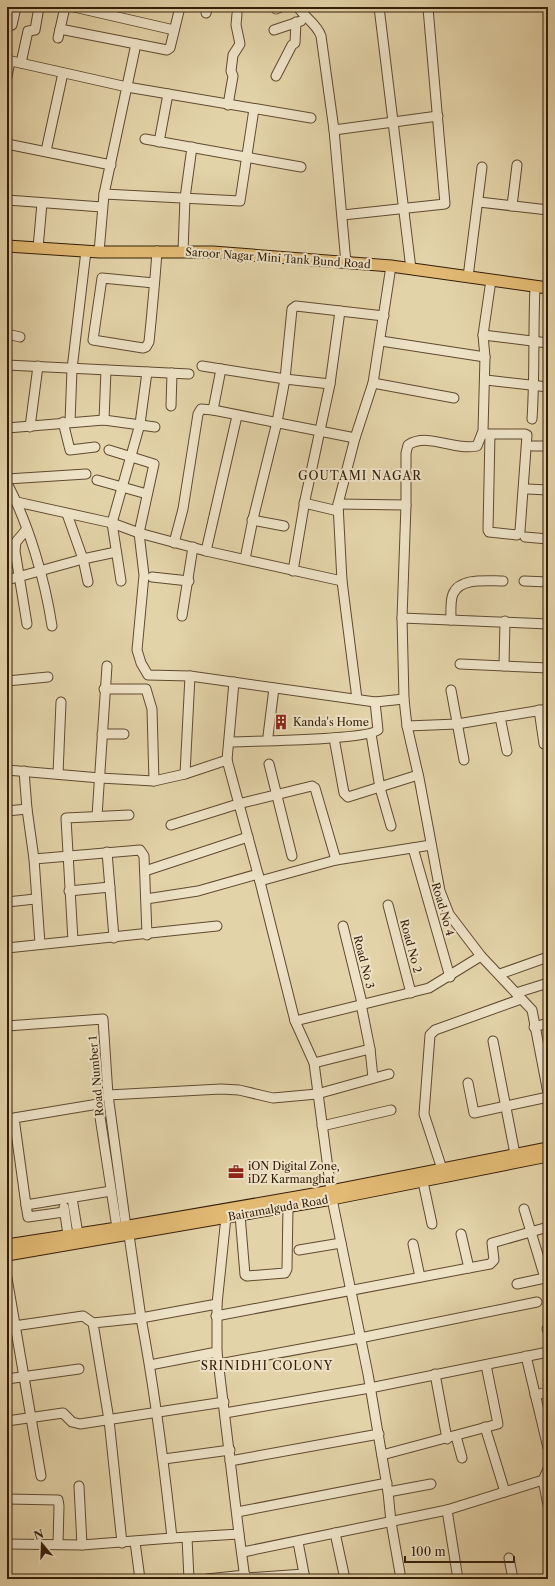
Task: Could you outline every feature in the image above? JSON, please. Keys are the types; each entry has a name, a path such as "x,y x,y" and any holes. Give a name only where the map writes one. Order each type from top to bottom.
{"main road":[{"name":"Saroor Nagar Mini Tank Bund Road","path":"7,246 99,252 184,251 390,266 548,288"},
{"name":"Bairamalguda Road","path":"7,1245 73,1235 240,1215 288,1206 442,1169 548,1148"},
{"name":"Bairamalguda Road","path":"7,1255 124,1230 332,1195 422,1182 548,1156"}],"street":[{"path":"12,25 16,7"},
{"path":"21,63 28,31 35,30 39,7"},
{"path":"65,7 59,34 136,44 167,50 170,48 180,7"},
{"path":"74,7 174,30"},
{"path":"298,7 307,19 319,29 321,36 334,130 343,215 346,263"},
{"path":"379,7 411,268"},
{"path":"343,215 445,204 428,8"},
{"path":"228,105 233,76 231,71 233,55 240,44 236,25 237,14"},
{"path":"274,30 307,19"},
{"path":"276,76 292,45 295,43 296,22"},
{"path":"99,252 104,194 136,44"},
{"path":"7,77 8,60 127,87 254,110 311,118"},
{"path":"46,151 63,73"},
{"path":"159,142 168,94"},
{"path":"104,194 240,201 254,110"},
{"path":"334,130 438,116"},
{"path":"145,140 192,146 301,167"},
{"path":"7,144 110,165"},
{"path":"184,251 185,198 192,146"},
{"path":"512,206 517,165"},
{"path":"468,277 482,167"},
{"path":"7,200 102,207"},
{"path":"478,202 548,210"},
{"path":"38,248 42,203"},
{"path":"86,251 67,422 70,450 95,447"},
{"path":"154,282 102,278 93,340 143,348 146,347 149,342 157,251"},
{"path":"358,699 342,581 338,508 355,438 373,383 381,341 390,266"},
{"path":"491,280 483,335 486,357 485,439 488,530 489,532 517,535 520,531 527,435 485,439 469,447 459,447 422,440 414,442 408,446 406,453 406,505 402,618 404,699 407,726 440,891 449,914 481,956 500,974 532,1010 534,1027 548,1093"},
{"path":"532,419 534,386 533,342 535,287"},
{"path":"245,559 252,520 277,422 285,379 292,312 294,307 384,316"},
{"path":"293,570 304,503 330,384 340,311"},
{"path":"7,334 20,337"},
{"path":"483,335 548,343"},
{"path":"381,341 486,357"},
{"path":"7,365 189,374"},
{"path":"30,427 38,366"},
{"path":"202,366 285,379 330,384"},
{"path":"214,410 221,369"},
{"path":"104,420 106,370"},
{"path":"120,581 112,523 140,424 147,372"},
{"path":"172,373 172,406"},
{"path":"486,380 548,387"},
{"path":"373,383 454,398"},
{"path":"174,543 183,509 198,414 201,409 214,410 237,416 277,422 355,438"},
{"path":"206,551 237,416"},
{"path":"7,428 104,420 155,427"},
{"path":"533,446 548,446"},
{"path":"109,450 132,455 154,464 139,533 144,575 137,650 141,663 148,674 146,689 152,709 154,781"},
{"path":"7,479 86,474"},
{"path":"97,480 147,494"},
{"path":"7,483 17,502 41,571 52,626"},
{"path":"527,489 548,490"},
{"path":"17,502 112,523 139,533 206,551 342,581"},
{"path":"304,503 338,508 406,505"},
{"path":"68,514 83,559 88,582"},
{"path":"252,520 284,526"},
{"path":"26,530 15,546 18,577 27,624"},
{"path":"525,537 548,539"},
{"path":"182,616 189,581 193,547"},
{"path":"7,580 83,559 116,552"},
{"path":"152,577 189,581"},
{"path":"451,620 452,595 456,588 472,581 503,581"},
{"path":"524,581 548,582"},
{"path":"402,618 505,621 548,624"},
{"path":"504,666 505,621"},
{"path":"460,664 548,668"},
{"path":"97,816 104,689 107,666"},
{"path":"148,674 190,676 375,702 404,699"},
{"path":"185,774 190,676"},
{"path":"7,681 48,677"},
{"path":"234,682 227,760 259,877 294,1021 314,1063 317,1094 332,1195 379,1434 388,1487 391,1522 401,1579"},
{"path":"268,736 274,688"},
{"path":"104,689 146,689"},
{"path":"451,690 464,760"},
{"path":"58,774 61,702"},
{"path":"229,742 334,738 371,734 378,730 375,702"},
{"path":"407,726 457,724 543,710 544,744"},
{"path":"500,717 507,751"},
{"path":"102,734 124,734"},
{"path":"371,734 380,788 391,826"},
{"path":"334,738 346,795 352,797 418,775"},
{"path":"7,770 154,781 185,774 227,760"},
{"path":"270,764 292,856"},
{"path":"24,772 27,809 34,859 35,900 40,944"},
{"path":"171,825 238,804 315,786 336,860"},
{"path":"7,811 27,809"},
{"path":"73,941 66,818 129,815"},
{"path":"145,871 248,837"},
{"path":"146,899 198,891 336,860 431,845"},
{"name":"Road No 4","path":"413,848 450,977"},
{"path":"34,859 140,850 144,856 147,935"},
{"path":"107,852 114,938"},
{"path":"69,891 110,887"},
{"path":"7,902 35,900"},
{"name":"Road No 2","path":"388,905 411,993"},
{"path":"7,948 147,935 217,926"},
{"name":"Road No 3","path":"343,926 370,1049 373,1078"},
{"path":"294,1021 429,988 450,977 481,956"},
{"path":"500,974 548,957"},
{"path":"442,1169 424,1114 430,1034 435,1030 548,983"},
{"name":"Road Number 1","path":"7,1026 103,1019 108,1095 124,1230"},
{"path":"534,1027 548,1024"},
{"path":"493,1041 507,1105 515,1154"},
{"path":"314,1063 370,1049"},
{"path":"108,1095 221,1089 239,1090 273,1098 317,1094 389,1074"},
{"path":"468,1083 474,1113 548,1097"},
{"path":"64,1212 28,1217 14,1118 96,1103 98,1104 112,1191 124,1230 150,1365 164,1459 172,1538"},
{"path":"322,1126 391,1110"},
{"path":"422,1182 432,1224"},
{"path":"26,1205 112,1191"},
{"path":"72,1198 73,1235"},
{"path":"62,1199 64,1212 73,1235"},
{"path":"240,1215 245,1275 285,1272 287,1269 288,1206"},
{"path":"517,1284 546,1277 524,1210"},
{"path":"226,1217 216,1316 217,1352 245,1577"},
{"path":"216,1316 469,1268 492,1262 494,1257 492,1243 548,1227"},
{"path":"461,1234 469,1268"},
{"path":"298,1250 341,1243"},
{"path":"413,1244 420,1277"},
{"path":"7,1278 12,1326 25,1376 41,1476"},
{"path":"219,1364 360,1338 537,1302"},
{"path":"12,1326 82,1316 93,1323 141,1318 217,1304"},
{"path":"93,1323 109,1420 122,1543"},
{"path":"150,1365 217,1352"},
{"path":"225,1413 370,1388 548,1352"},
{"path":"526,1356 548,1448"},
{"path":"382,1455 452,1438 498,1424 486,1365"},
{"path":"7,1379 80,1369"},
{"path":"434,1374 452,1438 462,1458"},
{"path":"535,1395 548,1392"},
{"path":"7,1419 63,1413 72,1422 80,1424 224,1402"},
{"path":"485,1427 505,1492"},
{"path":"230,1461 379,1434"},
{"path":"164,1459 230,1450"},
{"path":"548,1469 543,1480 548,1505"},
{"path":"242,1552 298,1542 447,1510 543,1480"},
{"path":"237,1512 388,1487 431,1484"},
{"path":"78,1486 82,1545"},
{"path":"7,1499 58,1500 58,1544"},
{"path":"447,1510 458,1579"},
{"path":"335,1533 345,1579"},
{"path":"7,1544 82,1545 239,1534"},
{"path":"187,1538 189,1579"},
{"path":"136,1542 140,1579"},
{"path":"207,1579 245,1577 304,1577 298,1542"},
{"path":"508,1558 513,1579"}],"place":[{"name":"Kanda's Home","path":"281,722"},
{"name":"iON Digital Zone, iDZ Karmanghat","path":"236,1172"}],"district":[{"name":"GOUTAMI NAGAR","path":"360,475"},
{"name":"SRINIDHI COLONY","path":"267,1365"}]}
